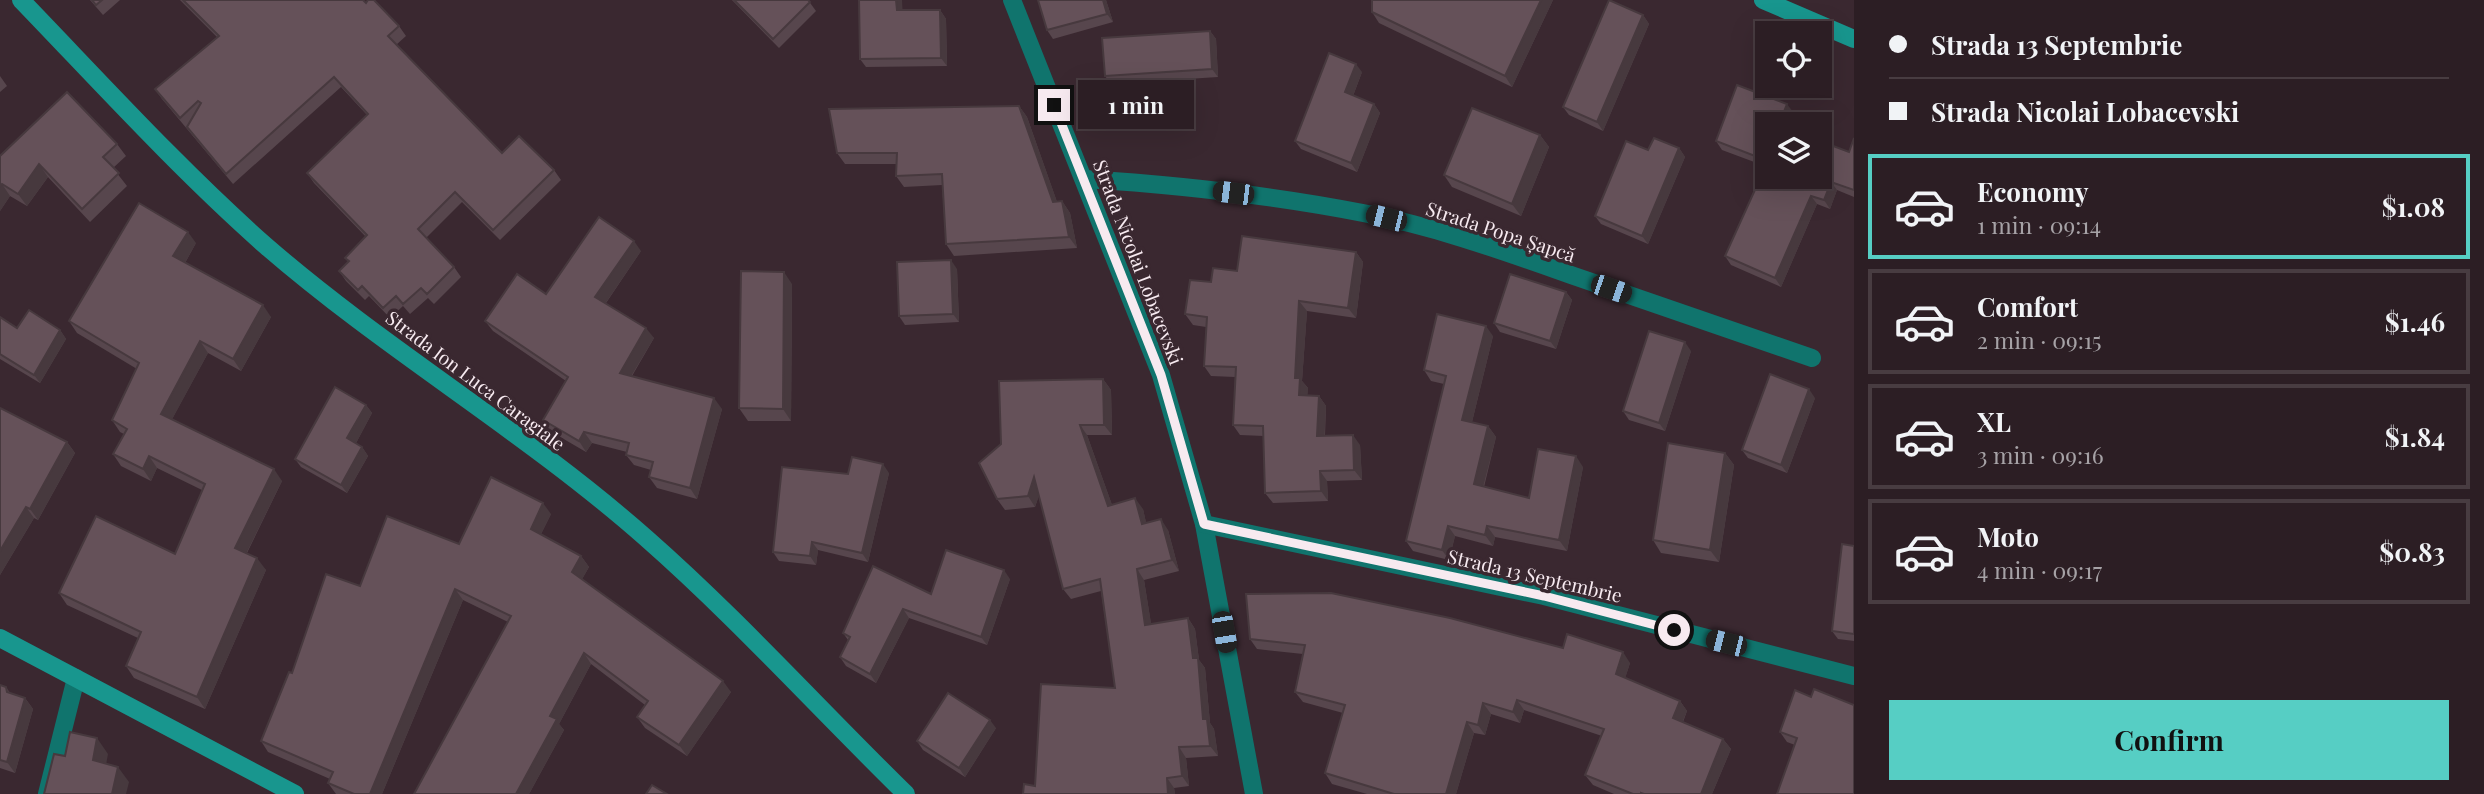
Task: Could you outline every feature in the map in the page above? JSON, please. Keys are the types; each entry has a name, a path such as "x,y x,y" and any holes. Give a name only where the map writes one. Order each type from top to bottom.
{"main road":[{"name":"Strada Ion Luca Caragiale","path":"21,0 187,170 267,246 356,318 547,458 645,537 749,635 906,794"},
{"path":"1763,0 1854,39"},
{"path":"0,638 295,794"}],"street":[{"name":"Strada Nicolai Lobacevski","path":"1012,0 1161,375 1204,524 1254,794"},
{"name":"Strada Popa Șapcă","path":"1084,180 1256,195 1365,213 1511,254 1812,358"},
{"name":"Strada 13 Septembrie","path":"1204,524 1544,596 1854,676"},
{"path":"47,794 76,678"}],"building":[{"path":"183,0 363,0 366,3 368,0 374,0 399,26 388,36 502,153 519,136 554,170 493,230 455,192 418,229 454,267 427,294 421,288 403,304 396,296 383,308 362,286 358,290 339,271 349,261 345,258 367,235 307,173 368,114 334,77 226,174 187,127 201,103 198,101 180,118 155,89 219,36"},
{"path":"734,0 808,0 810,2 773,39"},
{"path":"859,0 896,0 897,10 940,10 941,58 860,59"},
{"path":"1038,0 1103,0 1107,14 1047,30"},
{"path":"1372,0 1541,0 1505,76 1372,12"},
{"path":"1609,0 1643,15 1597,122 1563,107"},
{"path":"1210,31 1212,69 1105,76 1102,38"},
{"path":"1329,53 1356,64 1345,92 1374,104 1351,163 1295,141"},
{"path":"1737,85 1755,92 1755,98 1771,98 1787,104 1784,112 1755,112 1755,156 1716,141"},
{"path":"67,92 117,144 103,157 119,173 82,209 39,164 18,194 2,184 0,186 0,156"},
{"path":"1019,106 1053,202 1062,201 1069,237 946,244 942,174 896,176 897,153 837,153 829,109"},
{"path":"1472,108 1540,135 1512,204 1444,175"},
{"path":"1654,138 1679,148 1642,236 1595,216 1626,141 1648,150"},
{"path":"1854,138 1854,190 1832,182 1832,146 1849,152"},
{"path":"1755,189 1828,189 1824,200 1811,196 1775,278 1725,256"},
{"path":"139,203 188,232 173,256 263,305 233,359 200,341 161,414 274,469 235,548 257,558 197,697 126,666 141,632 59,593 96,516 175,554 205,484 149,456 143,469 113,454 127,429 112,420 139,363 69,321"},
{"path":"599,217 634,241 595,297 646,328 620,373 714,398 690,488 649,477 653,462 626,455 629,443 584,432 579,441 543,420 568,377 485,321 517,274 546,294"},
{"path":"1242,236 1356,252 1348,308 1299,301 1295,378 1300,378 1299,395 1319,396 1317,436 1353,435 1354,470 1320,471 1321,491 1265,493 1263,426 1233,425 1236,367 1204,366 1207,317 1185,314 1190,280 1211,282 1213,268 1237,271"},
{"path":"951,260 953,314 899,316 897,262"},
{"path":"741,271 784,272 783,409 739,408"},
{"path":"1510,274 1566,292 1550,341 1494,323"},
{"path":"29,310 60,330 34,375 0,354 0,317 17,328"},
{"path":"1437,314 1486,326 1462,420 1488,426 1474,484 1529,498 1538,449 1576,456 1559,540 1487,526 1485,535 1448,526 1442,550 1406,541 1446,376 1424,370"},
{"path":"1649,331 1685,342 1659,423 1623,411"},
{"path":"1770,374 1809,389 1781,465 1742,450"},
{"path":"1103,379 1104,425 1080,425 1108,506 1135,498 1142,524 1161,519 1172,560 1137,569 1145,625 1188,618 1193,658 1198,658 1203,719 1207,719 1210,746 1179,747 1182,776 1167,778 1168,794 1023,794 1024,784 1035,786 1041,684 1115,688 1100,579 1063,589 1034,477 1028,496 997,499 979,463 1001,444 999,381"},
{"path":"335,387 366,405 347,438 362,447 341,485 295,459"},
{"path":"0,408 67,442 30,509 26,507 0,551"},
{"path":"1668,443 1725,453 1710,550 1653,540"},
{"path":"852,457 883,464 862,553 812,542 810,556 773,552 782,467 848,474"},
{"path":"491,477 543,503 531,529 581,556 572,572 723,681 679,745 637,717 648,701 584,653 550,716 557,719 516,794 414,794 511,616 455,589 370,794 354,794 328,783 333,772 261,741 289,672 292,673 326,574 360,586 387,516 459,544"},
{"path":"1842,544 1854,546 1854,634 1832,631"},
{"path":"946,550 1004,570 981,637 903,609 870,674 840,657 850,637 843,633 873,566 931,594"},
{"path":"1331,593 1450,618 1563,648 1567,634 1623,652 1616,674 1680,701 1673,718 1723,739 1701,794 1633,794 1585,775 1604,729 1517,700 1513,712 1483,703 1478,725 1467,722 1446,794 1394,794 1325,773 1345,705 1295,692 1305,645 1250,639 1246,594"},
{"path":"0,685 6,687 7,692 25,698 7,762 0,760"},
{"path":"1814,689 1854,705 1854,794 1777,794 1797,738 1780,732 1795,690 1811,697"},
{"path":"948,693 990,720 959,768 917,741"},
{"path":"70,732 97,738 93,760 118,767 112,794 44,794 54,754 65,756"},
{"path":"652,785 667,794 646,794"}],"route":[{"path":"1054,105 1161,375 1204,524 1544,596 1674,630"}]}
